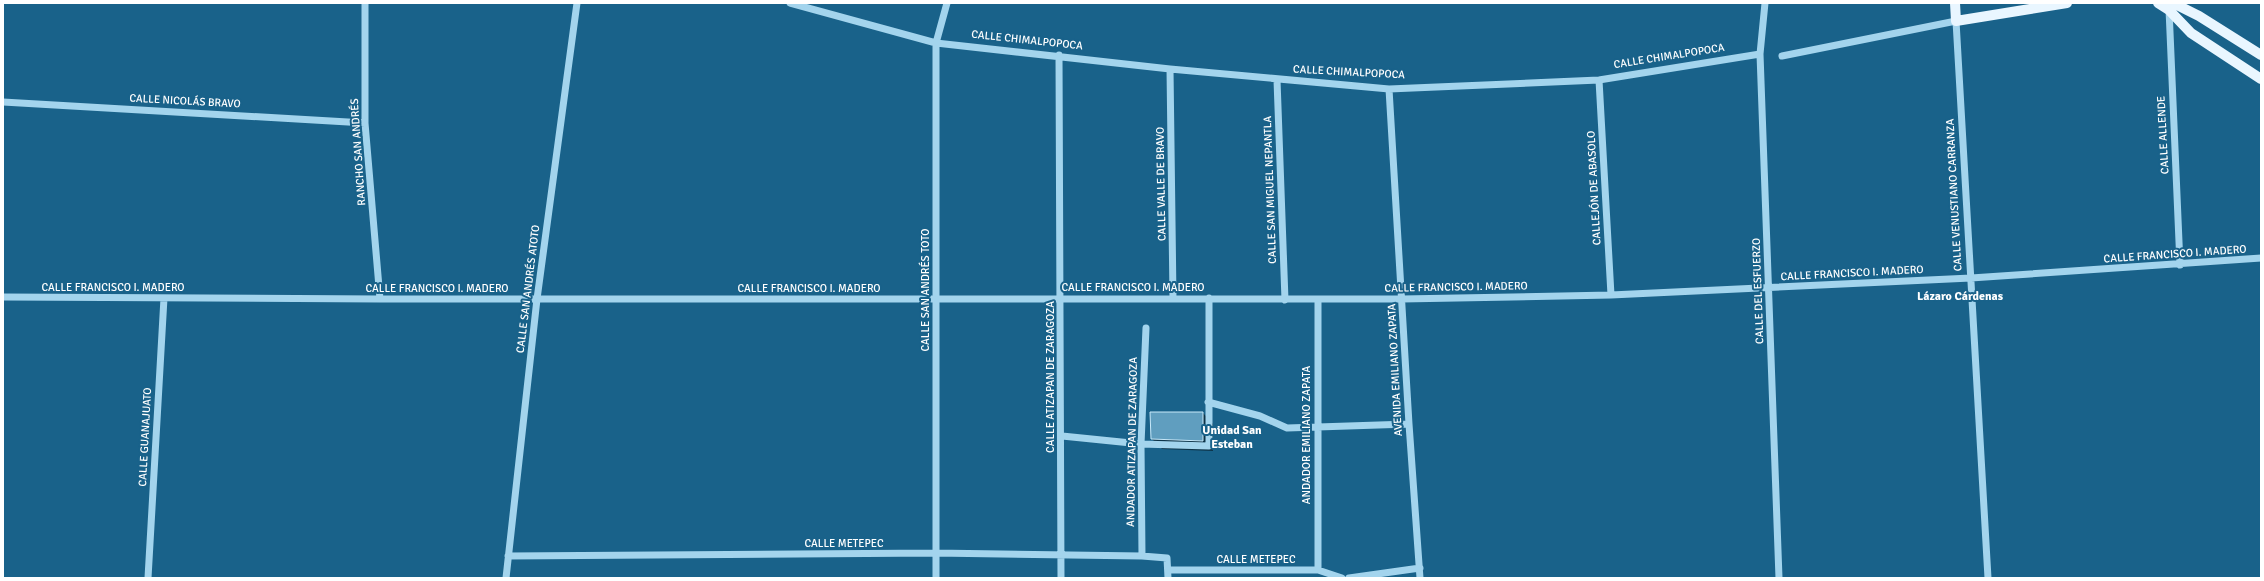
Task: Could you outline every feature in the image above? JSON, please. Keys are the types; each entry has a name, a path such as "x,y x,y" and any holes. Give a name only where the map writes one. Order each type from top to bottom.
{"main road":[{"name":"CALLE VENUSTIANO CARRANZA","path":"1955,3 1956,21"},
{"path":"1956,21 2067,3"},
{"path":"2158,3 2171,5 2200,16 2261,55"},
{"path":"2171,5 2190,33 2261,78"}],"street":[{"name":"RANCHO SAN ANDRÉS","path":"365,3 365,122 380,299"},
{"name":"CALLE SAN ANDRÉS ATOTO","path":"506,578 537,299 577,3"},
{"name":"CALLE CHIMALPOPOCA","path":"790,3 936,43 1276,80 1389,89 1599,80 1760,54"},
{"name":"CALLE SAN ANDRÉS TOTO","path":"936,578 936,43 947,3"},
{"name":"CALLE DEL ESFUERZO","path":"1765,3 1760,54 1779,578"},
{"name":"CALLE ALLENDE","path":"2171,5 2180,265"},
{"path":"1782,56 1956,21"},
{"name":"CALLE VENUSTIANO CARRANZA","path":"1956,21 1988,578"},
{"name":"CALLE ATIZAPAN DE ZARAGOZA","path":"1059,56 1062,436 1061,578"},
{"name":"CALLE VALLE DE BRAVO","path":"1170,69 1173,298"},
{"name":"CALLE SAN MIGUEL NEPANTLA","path":"1276,80 1285,300"},
{"name":"CALLEJÓN DE ABASOLO","path":"1599,80 1611,295"},
{"name":"AVENIDA EMILIANO ZAPATA","path":"1389,89 1409,424 1420,578"},
{"name":"CALLE NICOLÁS BRAVO","path":"3,102 365,122"},
{"name":"CALLE FRANCISCO I. MADERO","path":"3,297 380,299 1402,299 1611,295 1769,288 1971,278 2180,265 2261,258"},
{"name":"CALLE GUANAJUATO","path":"148,578 164,298"},
{"path":"1062,436 1141,444 1209,446 1208,298"},
{"name":"ANDADOR EMILIANO ZAPATA","path":"1318,300 1318,570"},
{"name":"ANDADOR ATIZAPAN DE ZARAGOZA","path":"1142,556 1141,444 1146,328"},
{"path":"1208,402 1260,416 1287,428 1409,424"},
{"name":"CALLE METEPEC","path":"508,556 935,553 1142,556 1167,558 1168,570 1318,570 1342,578"},
{"path":"1349,578 1420,568"},
{"path":"1168,570 1168,578"}],"building":[{"path":"1150,412 1203,412 1203,441 1151,439"}],"district":[{"name":"Lázaro Cárdenas","path":"1960,296"},
{"name":"Unidad San Esteban","path":"1232,437"}]}
